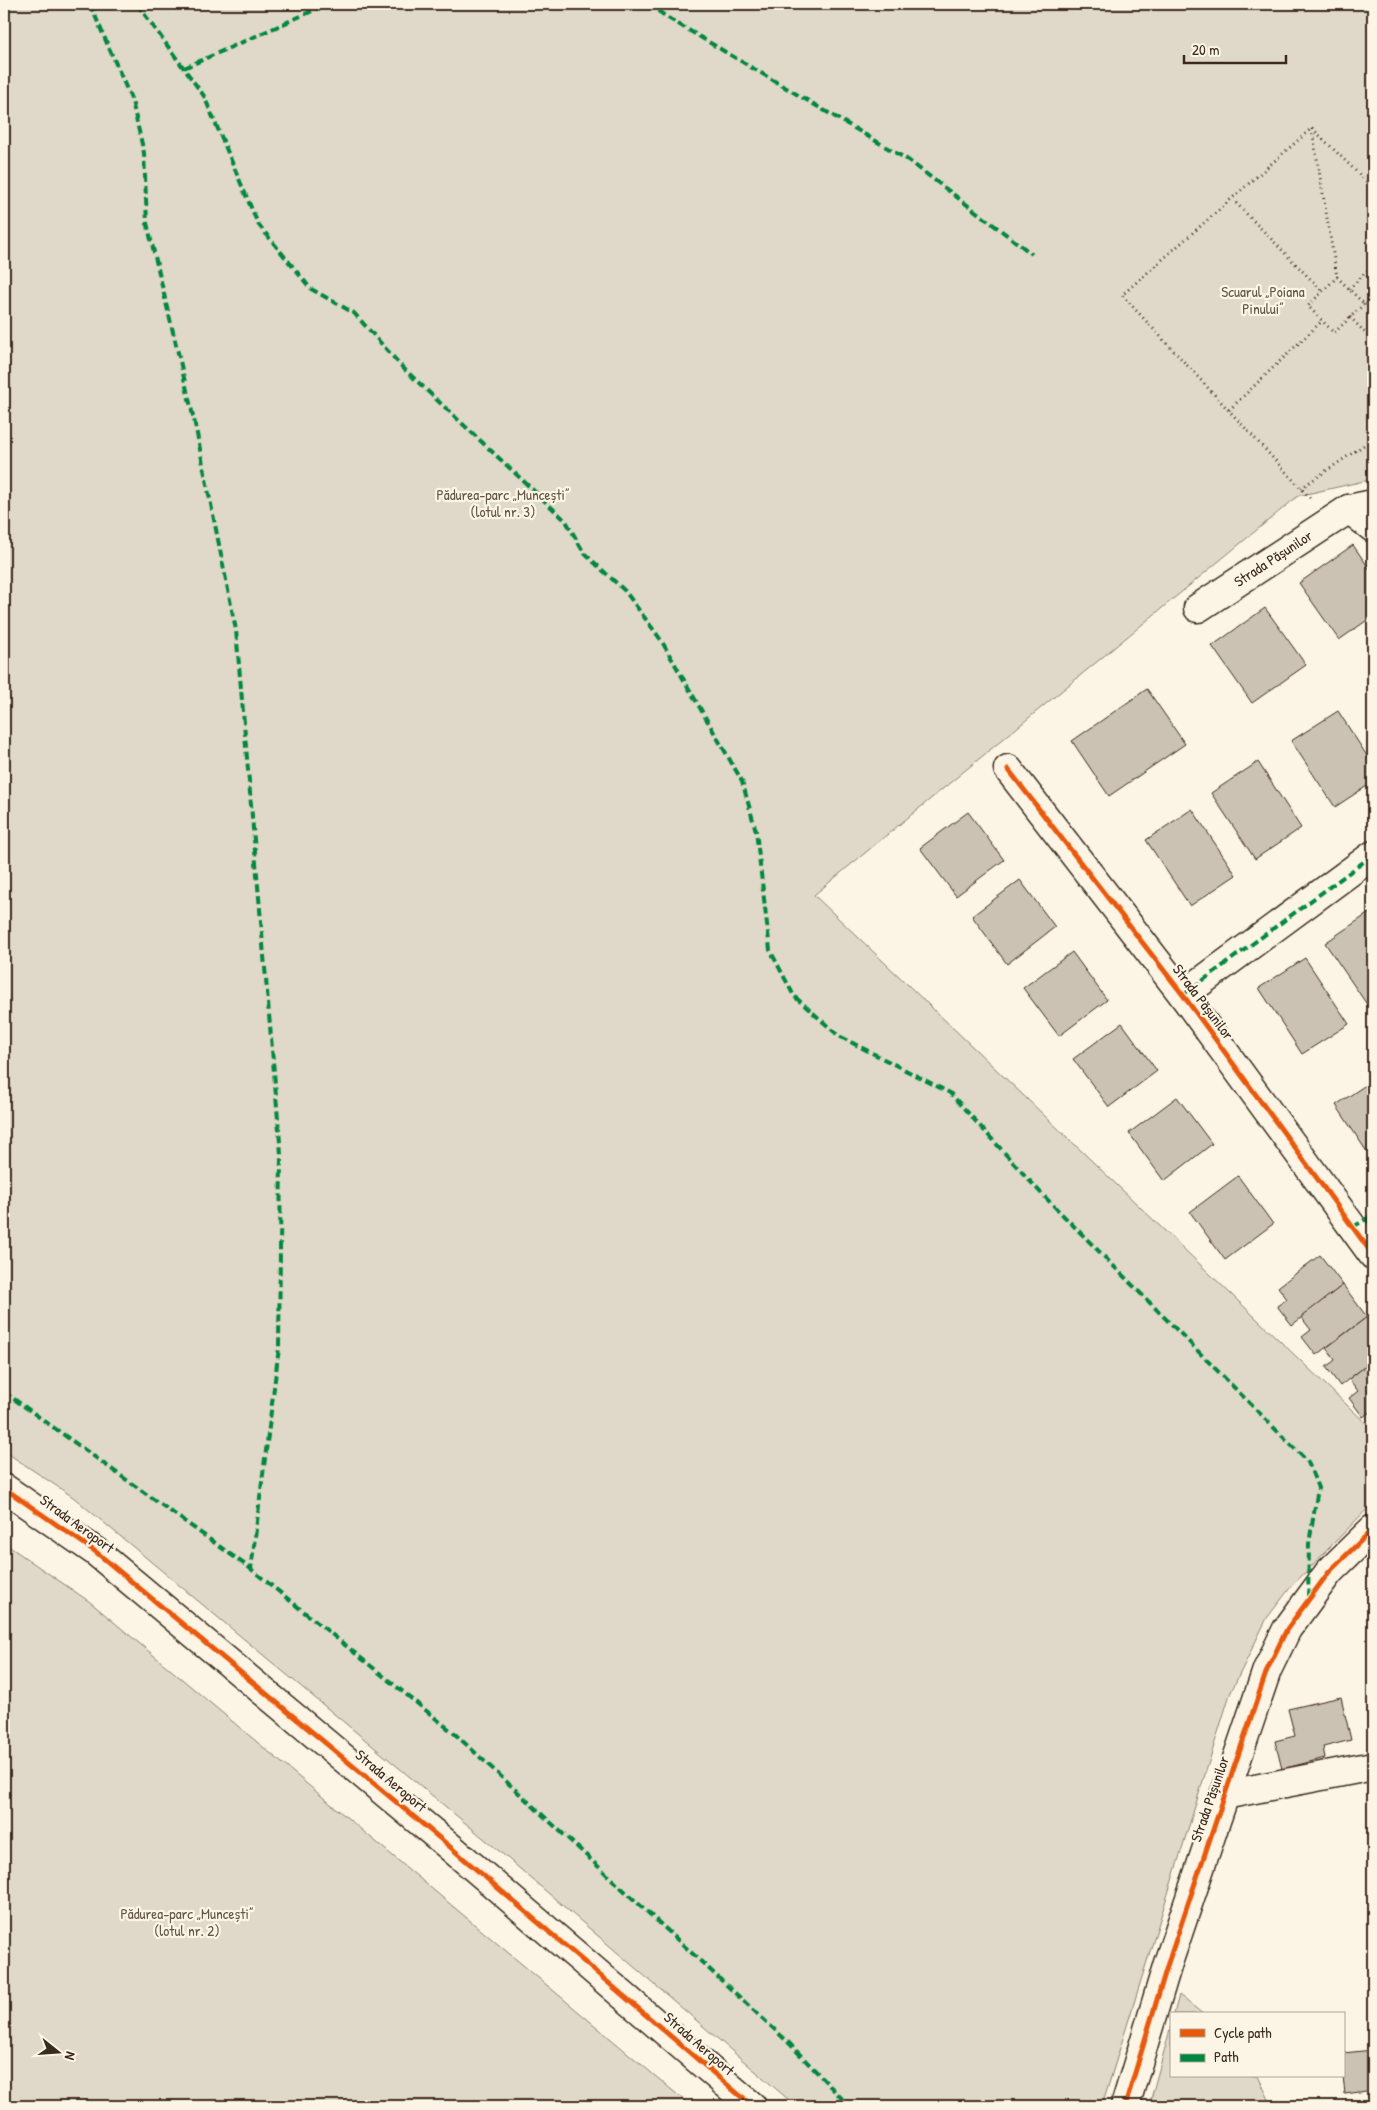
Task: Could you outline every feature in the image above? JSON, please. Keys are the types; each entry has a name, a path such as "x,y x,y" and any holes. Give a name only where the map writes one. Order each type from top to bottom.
{"street":[{"path":"1351,511 1373,528"},
{"name":"Strada Pășunilor","path":"1198,608 1351,511"},
{"name":"Strada Pășunilor","path":"1008,768 1183,995 1363,1221 1373,1255"},
{"name":"Strada Pășunilor","path":"1183,995 1373,855"},
{"name":"Strada Aeroport","path":"4,1488 103,1558 449,1846 752,2106"},
{"name":"Strada Pășunilor","path":"1125,2106 1168,1963 1267,1670 1287,1629 1329,1572 1373,1530"},
{"path":"1224,1795 1373,1766"}],"path":[{"path":"1312,128 1373,188"},
{"path":"1312,128 1337,277 1364,304 1373,304"},
{"path":"1312,128 1122,295 1301,488 1351,511"},
{"path":"1236,203 1323,292"},
{"path":"1349,289 1373,265"},
{"path":"1337,277 1308,306 1322,321 1334,333 1364,304"},
{"path":"1350,318 1373,341"},
{"path":"1229,410 1322,321"},
{"path":"1301,488 1373,439"}],"green space":[{"name":"Pădurea-parc „Muncești” (lotul nr. 3)","path":"4,4 1373,4 1373,479 1298,496 814,895 1373,1430 1373,1503 1290,1588 1267,1618 1230,1694 1102,2106 796,2106 505,1856 73,1497 4,1451"},
{"name":"Pădurea-parc „Muncești” (lotul nr. 2)","path":"4,1543 90,1602 691,2106 4,2106"},
{"path":"1179,1995 1200,2012 1175,2012"},
{"path":"1170,2030 1170,2078 1259,2078 1272,2106 1149,2106"}],"building":[{"path":"1353,545 1373,574 1373,616 1339,640 1299,583"},
{"path":"1265,608 1306,665 1252,703 1212,646"},
{"path":"1147,689 1185,744 1109,796 1072,741"},
{"path":"1338,711 1373,765 1373,782 1335,807 1291,741"},
{"path":"1258,762 1301,828 1255,859 1211,793"},
{"path":"1192,809 1236,875 1190,906 1146,840"},
{"path":"968,812 1004,860 956,896 920,848"},
{"path":"1020,880 1055,927 1007,964 972,916"},
{"path":"1369,913 1373,919 1373,1003 1368,1006 1325,943"},
{"path":"1072,952 1107,1000 1059,1036 1023,988"},
{"path":"1305,958 1349,1024 1302,1054 1259,988"},
{"path":"1122,1023 1157,1071 1109,1107 1073,1059"},
{"path":"1373,1080 1373,1161 1336,1105"},
{"path":"1177,1097 1212,1144 1164,1181 1129,1133"},
{"path":"1238,1176 1273,1224 1225,1260 1190,1212"},
{"path":"1320,1255 1343,1285 1292,1325 1277,1306 1287,1299 1278,1287"},
{"path":"1343,1285 1367,1317 1316,1355 1302,1337 1311,1330 1301,1317"},
{"path":"1367,1317 1373,1325 1373,1360 1340,1386 1326,1367 1335,1360 1326,1348"},
{"path":"1373,1360 1373,1410 1363,1417 1349,1398 1358,1391 1349,1379"},
{"path":"1341,1697 1351,1740 1323,1747 1325,1758 1282,1769 1275,1741 1295,1736 1288,1709"},
{"path":"1373,2050 1373,2090 1345,2094 1344,2053"}],"marked path":[{"path":"90,4 132,101 144,153 147,223 195,424 236,630 281,1154 279,1348 251,1569 455,1734 788,2042 849,2106"},
{"path":"137,4 204,96 258,224 311,289 354,313 403,368 566,521 584,553 625,591 661,640 742,781 756,831 770,950 794,996 839,1036 950,1093 1040,1192 1308,1462 1318,1488 1309,1544 1308,1600"},
{"path":"184,68 328,4"},
{"path":"648,4 668,18 908,160 1032,254"},
{"path":"1183,995 1373,855"},
{"path":"1353,1227 1373,1215"},
{"path":"4,1392 251,1569"}],"cycle path":[{"path":"1008,769 1183,995 1373,1255"},
{"path":"4,1488 96,1552 449,1846 752,2106"},
{"path":"1125,2106 1168,1963 1267,1670 1287,1629 1329,1572 1373,1529"}],"park label":[{"name":"Scuarul „Poiana Pinului”","path":"1263,300"}]}
